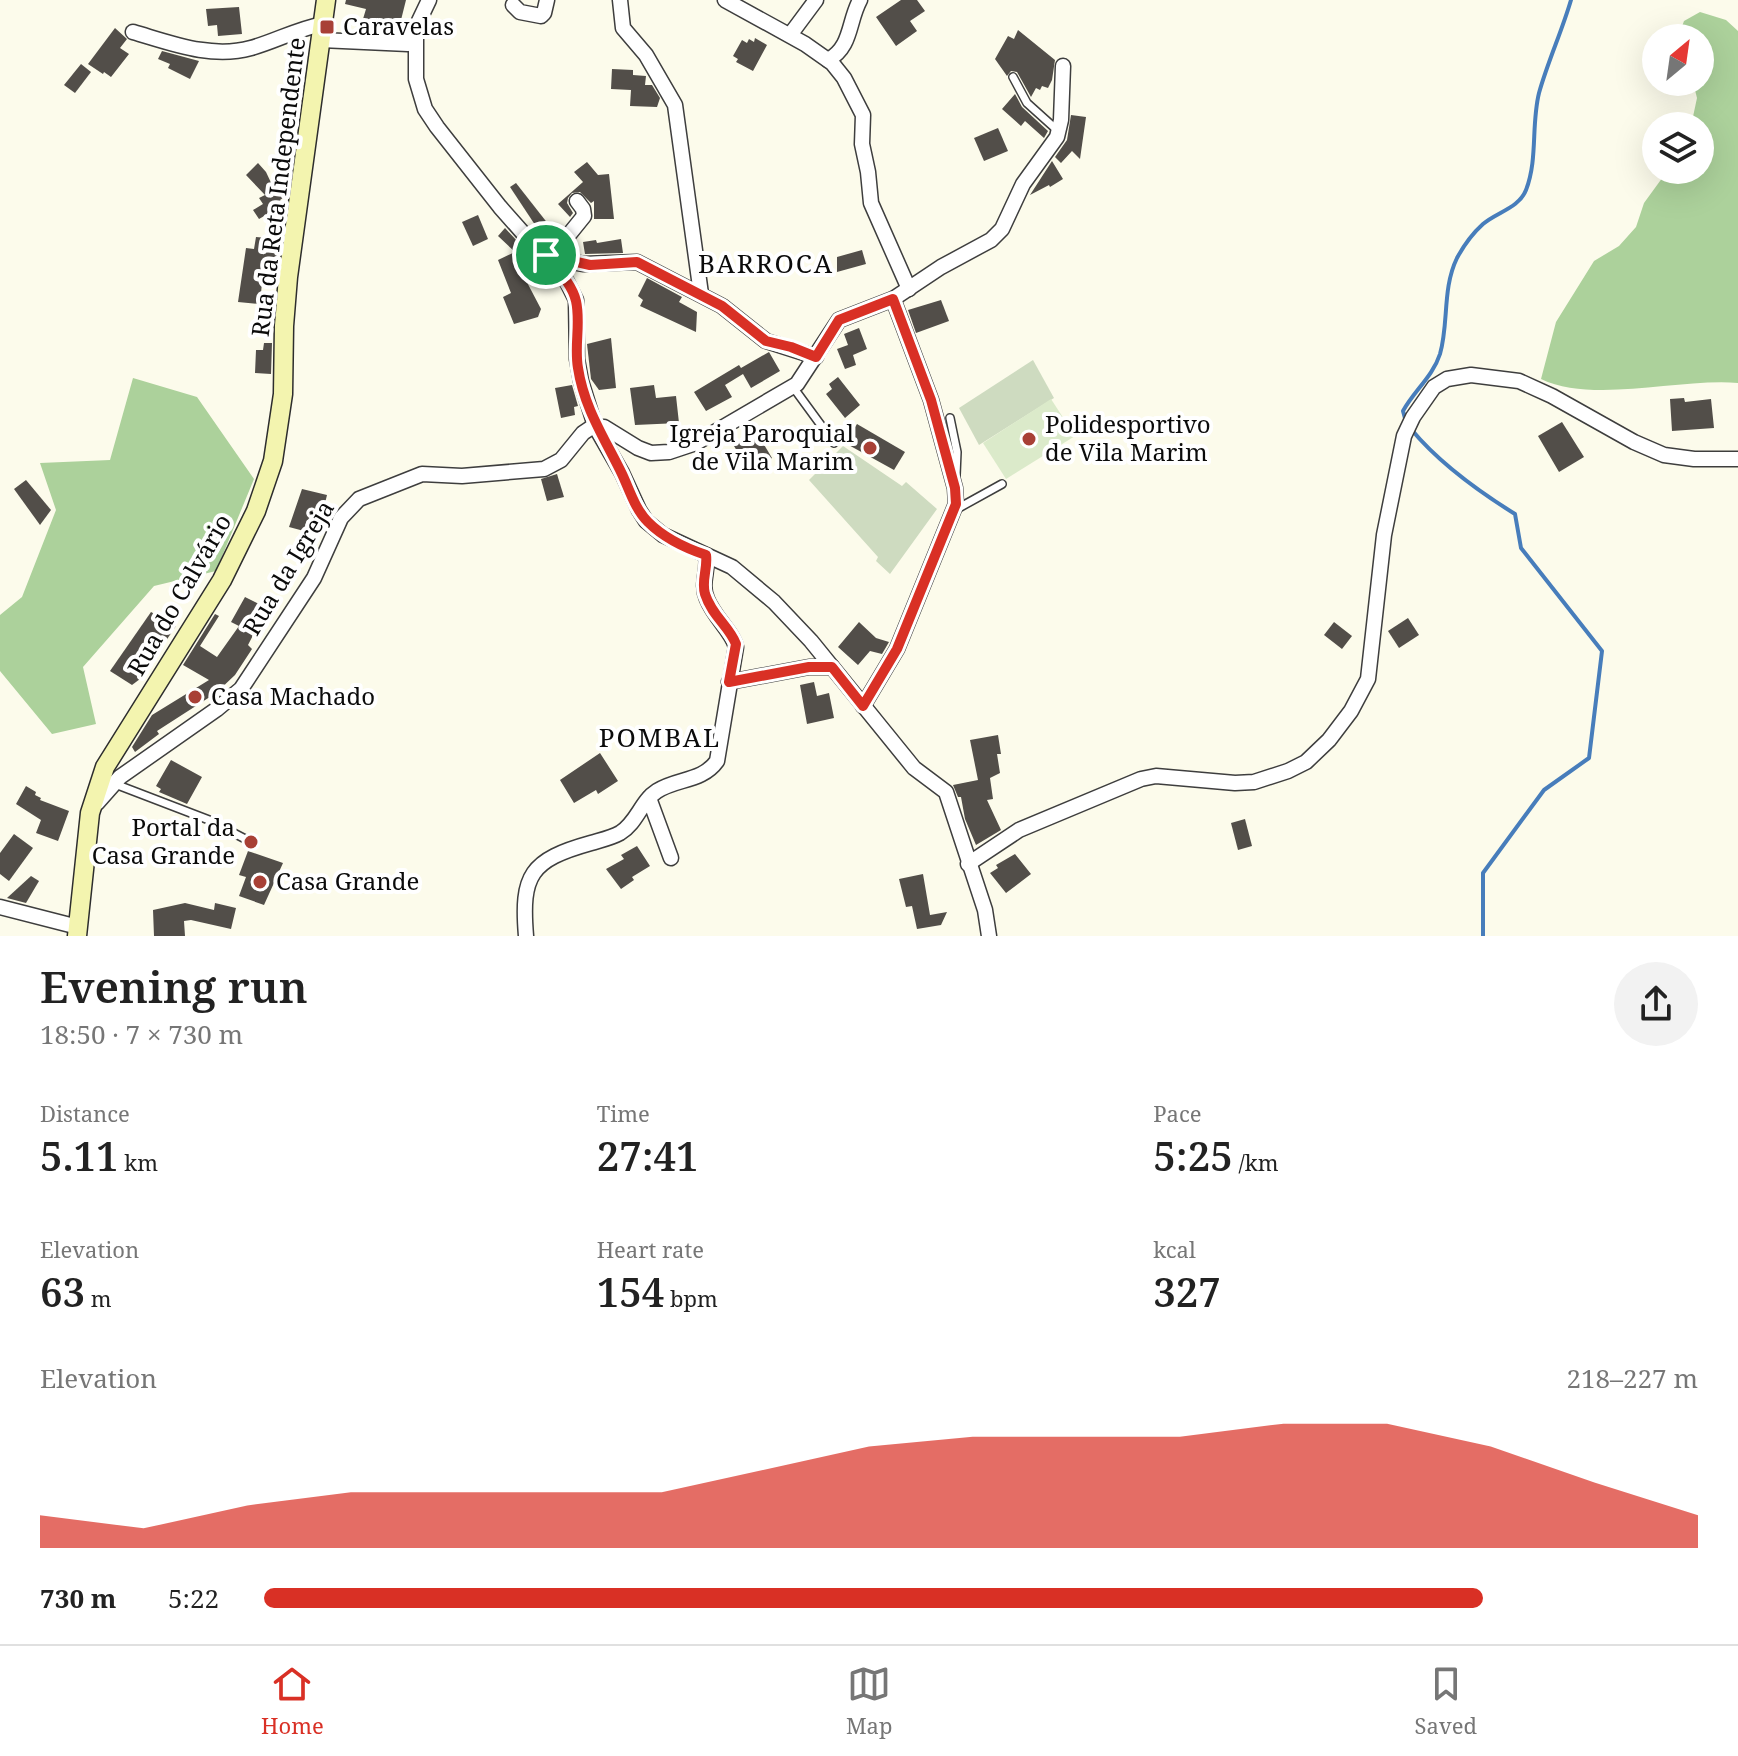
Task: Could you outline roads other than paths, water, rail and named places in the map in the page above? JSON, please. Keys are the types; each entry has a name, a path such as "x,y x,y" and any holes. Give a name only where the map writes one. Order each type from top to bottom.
{"street":[{"name":"Rua da Reta Independente","path":"283,379 286,288 326,0"},
{"path":"133,32 195,50 228,52 248,49 294,31 322,32 405,45 410,42 429,0"},
{"path":"513,5 520,12 541,16 547,0"},
{"path":"620,0 623,28 646,55 675,105 701,294"},
{"path":"725,0 790,35 828,60 840,72 862,111 862,144 871,203 909,289"},
{"path":"790,35 816,0"},
{"path":"828,60 845,45 860,0"},
{"path":"416,28 416,79 425,109 500,207 531,243 551,257 576,300 578,367 595,426 646,521 672,540 732,567 756,587 796,625 914,768 939,785 948,796 985,910 989,936"},
{"path":"595,426 604,427 646,452 669,452 703,441 793,387 805,376 839,320 893,299 997,234 1023,184 1059,131 1063,66"},
{"path":"551,257 584,216 577,201"},
{"path":"551,257 596,265 633,261 722,306 766,341 816,357"},
{"path":"863,706 897,649 919,590 955,511 955,488 926,383 893,299"},
{"path":"968,864 1019,830 1141,779 1156,776 1254,782 1306,762 1329,740 1351,711 1368,679 1384,535 1404,436 1434,387 1447,379 1471,375 1519,381 1664,455 1738,459"},
{"name":"Rua do Calvário","path":"78,932 90,813 105,767 207,606 244,536 273,461 281,416 283,379"},
{"name":"Rua da Igreja","path":"90,813 112,783 225,704 241,689 314,578 341,518 359,499 415,475 462,476 544,469 561,460 586,430 595,426"},
{"path":"526,936 524,895 533,873 560,854 611,837 625,829 660,789 695,778 716,764 736,644 706,597 703,582 706,555"},
{"path":"729,682 809,667 832,667"},
{"path":"649,798 671,858"},
{"path":"0,907 78,932"}],"lane":[{"path":"1013,77 1027,103 1059,131"},
{"path":"793,387 834,443"},
{"path":"950,418 957,452 955,488"},
{"path":"955,511 1002,484"},
{"path":"112,783 206,818 249,841"}],"waterway":[{"path":"1406,422 1403,411 1440,354 1449,282 1457,258 1479,228 1513,206 1526,190 1532,166 1539,93 1571,0"},
{"path":"1411,429 1460,476 1515,514 1521,548 1602,651 1589,758 1544,790 1483,873 1483,936"}],"place":[{"name":"Caravelas","path":"327,27"},
{"name":"Polidesportivo de Vila Marim","path":"1029,439"},
{"name":"Igreja Paroquial de Vila Marim","path":"870,448"},
{"name":"Casa Machado","path":"195,697"},
{"name":"Portal da Casa Grande","path":"251,842"},
{"name":"Casa Grande","path":"260,882"}],"district":[{"name":"BARROCA","path":"766,264"},
{"name":"POMBAL","path":"660,738"}]}
